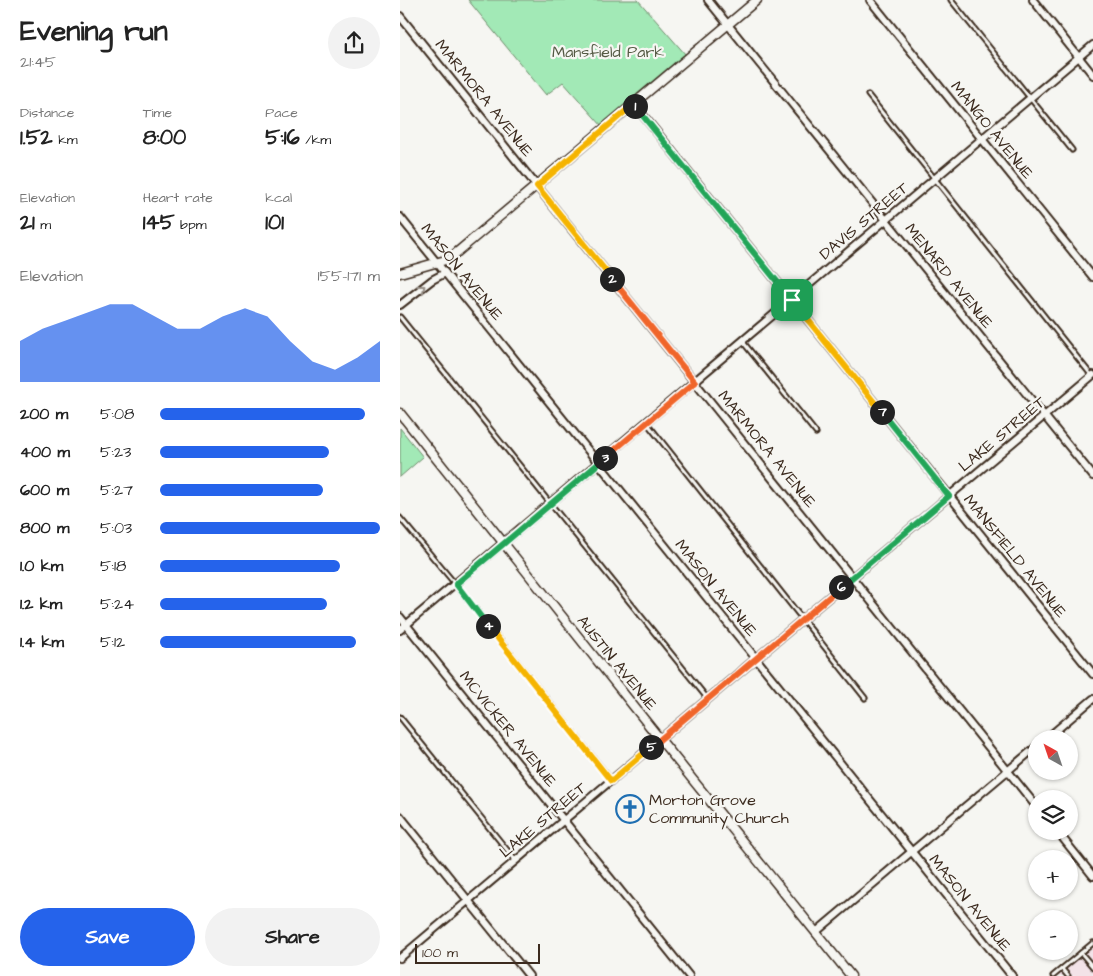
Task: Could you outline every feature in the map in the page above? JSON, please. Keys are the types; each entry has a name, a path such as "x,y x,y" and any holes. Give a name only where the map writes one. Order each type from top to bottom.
{"street":[{"name":"MENARD AVENUE","path":"708,0 1093,476"},
{"path":"400,273 449,259 758,0"},
{"name":"MANGO AVENUE","path":"870,0 1093,277"},
{"path":"1033,0 1093,75"},
{"name":"MARMORA AVENUE","path":"400,16 1028,796"},
{"name":"DAVIS STREET","path":"400,630 1093,45"},
{"name":"MANSFIELD AVENUE","path":"634,104 1093,674"},
{"name":"MASON AVENUE","path":"400,216 1012,976"},
{"path":"400,305 432,280 445,273"},
{"name":"LAKE STREET","path":"400,958 1093,376"},
{"name":"AUSTIN AVENUE","path":"400,413 851,976"},
{"name":"MCVICKER AVENUE","path":"400,617 689,976"},
{"path":"1057,730 1093,699"},
{"path":"816,932 1028,754"},
{"path":"400,816 529,976"},
{"path":"1064,840 1093,876"}],"lane":[{"path":"952,0 1072,150"},
{"path":"868,96 1093,376"},
{"path":"400,317 708,699"},
{"path":"742,342 816,433"},
{"path":"646,423 865,698"},
{"path":"400,518 456,584 611,781"},
{"path":"400,717 516,861"},
{"path":"1053,976 1093,942"},
{"path":"1081,952 1093,966"},
{"path":"1062,969 1068,976"}],"shaded area":[{"path":"1093,940 1093,976 1049,976 1069,960 1078,960 1078,952"}],"green space":[{"name":"Mansfield Park","path":"468,0 638,0 686,55 602,126 563,82 546,95"},
{"path":"400,428 423,457 400,477"}],"place":[{"name":"Morton Grove Community Church","path":"630,809"}],"route":[{"path":"634,104 792,300 949,496 611,781 456,584 695,382 537,186 634,104"}]}
